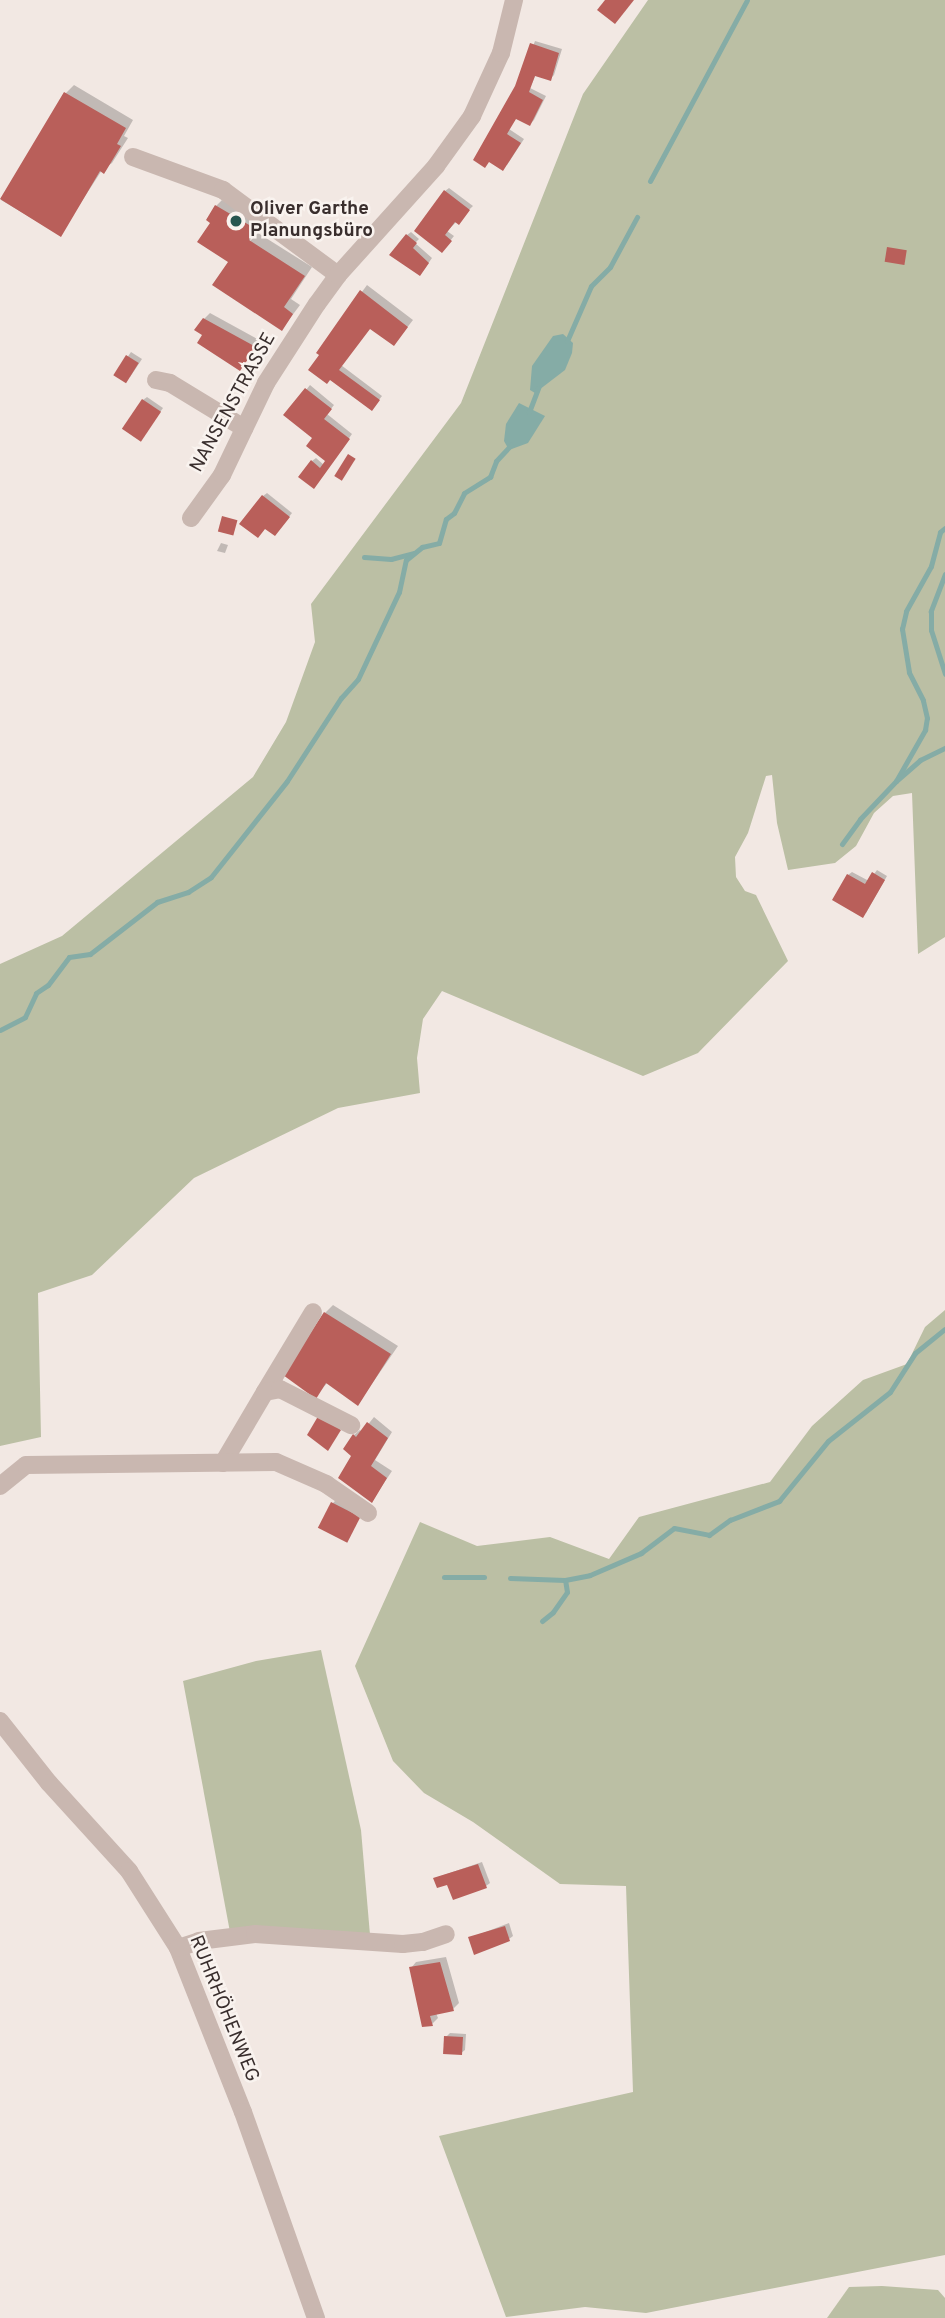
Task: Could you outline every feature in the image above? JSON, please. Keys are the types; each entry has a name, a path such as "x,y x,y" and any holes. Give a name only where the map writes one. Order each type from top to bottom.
{"street":[{"name":"NANSENSTRASSE","path":"191,518 222,475 279,362 338,275 436,166 472,116 501,53 514,0"},
{"path":"133,157 223,190 338,275"},
{"path":"156,380 170,383 244,428"},
{"path":"223,1463 313,1312"},
{"path":"265,1392 280,1389 351,1425"},
{"path":"0,1486 26,1465 276,1462 326,1484 368,1513"},
{"name":"RUHRHÖHENWEG","path":"0,1721 49,1783 129,1871 178,1948 243,2112 316,2318"},
{"path":"178,1948 223,1936 255,1934 403,1944 423,1942 446,1934"}],"green space":[{"path":"648,0 945,0 945,937 918,954 912,793 893,796 874,813 856,846 835,863 788,870 777,823 772,775 766,776 748,833 735,857 736,877 745,891 756,895 788,961 698,1053 643,1076 442,991 423,1019 417,1058 420,1093 338,1108 194,1178 92,1275 38,1293 41,1437 0,1446 0,964 62,936 253,777 286,722 315,642 311,604 461,403 583,94"},
{"path":"945,1310 945,2255 646,2313 585,2307 506,2317 439,2136 633,2092 626,1886 560,1884 473,1822 424,1793 393,1761 355,1666 420,1522 477,1546 550,1537 609,1559 639,1517 770,1482 812,1426 863,1380 907,1364 925,1327"},
{"path":"321,1650 361,1830 370,1935 230,1932 183,1681 256,1661"},
{"path":"882,2286 938,2290 945,2298 945,2318 827,2318 849,2287"}],"water":[{"path":"563,334 573,343 565,370 535,393 530,390 532,366 553,336"},
{"path":"519,403 545,416 528,443 509,450 504,441 506,424"}],"building":[{"path":"605,0 634,0 615,24 597,10"},
{"path":"530,43 559,53 551,81 535,76 529,92 543,100 530,126 516,119 507,134 521,143 503,171 489,162 485,168 473,160 515,86"},
{"path":"64,92 126,128 117,144 121,146 104,174 100,171 61,237 0,199"},
{"path":"444,190 470,210 459,225 455,222 445,235 452,241 442,253 414,231"},
{"path":"215,205 256,229 249,240 305,276 284,307 293,314 282,331 212,285 228,262 197,242 210,223 206,220"},
{"path":"406,234 417,243 413,248 429,263 420,276 389,255"},
{"path":"887,247 907,250 904,265 885,262"},
{"path":"360,290 408,327 394,346 370,329 339,370 380,400 372,411 330,380 327,384 308,370 319,355 316,353"},
{"path":"203,318 256,347 240,371 197,343 202,335 194,330"},
{"path":"126,355 139,363 126,383 113,375"},
{"path":"305,388 332,409 324,419 350,439 314,489 298,477 311,460 320,468 325,461 306,446 312,438 283,415"},
{"path":"142,399 161,412 141,442 122,429"},
{"path":"348,454 356,459 342,481 334,476"},
{"path":"262,495 290,517 275,536 265,529 258,538 239,524"},
{"path":"222,516 237,520 233,536 218,531"},
{"path":"872,872 885,880 863,918 832,900 847,874 865,884"},
{"path":"324,1312 391,1354 358,1406 326,1383 316,1399 283,1375"},
{"path":"320,1413 341,1430 328,1451 307,1435"},
{"path":"367,1422 388,1438 371,1466 387,1478 372,1503 338,1478 351,1456 343,1449 353,1434 356,1437"},
{"path":"331,1502 360,1517 347,1543 318,1528"},
{"path":"478,1864 487,1888 453,1900 447,1885 437,1888 433,1878"},
{"path":"505,1926 510,1941 474,1955 468,1937"},
{"path":"440,1962 454,2011 430,2016 433,2026 422,2027 409,1967"},
{"path":"444,2036 463,2037 462,2055 443,2054"}],"waterway":[{"path":"650,181 747,0"},
{"path":"567,341 591,286 610,267 637,217"},
{"path":"529,412 538,388"},
{"path":"0,1030 25,1017 36,993 48,985 69,957 90,954 157,902 188,892 211,877 287,781 341,698 358,679 399,592 406,560 422,547 439,543 446,519 454,513 464,493 490,477 496,461 511,445"},
{"path":"896,781 925,730 927,718 923,700 909,672 902,629 906,611 931,566 940,532 945,528"},
{"path":"364,557 391,559 413,553"},
{"path":"945,574 931,611 931,630 945,674"},
{"path":"842,844 860,819 896,781 920,760 945,748"},
{"path":"510,1578 565,1580 590,1575 641,1553 674,1528 709,1535 730,1520 779,1501 828,1441 890,1392 915,1353 945,1329"},
{"path":"444,1577 484,1577"},
{"path":"542,1621 553,1612 567,1592 565,1580"}],"place":[{"name":"Oliver Garthe Planungsbüro","path":"236,221"}]}
